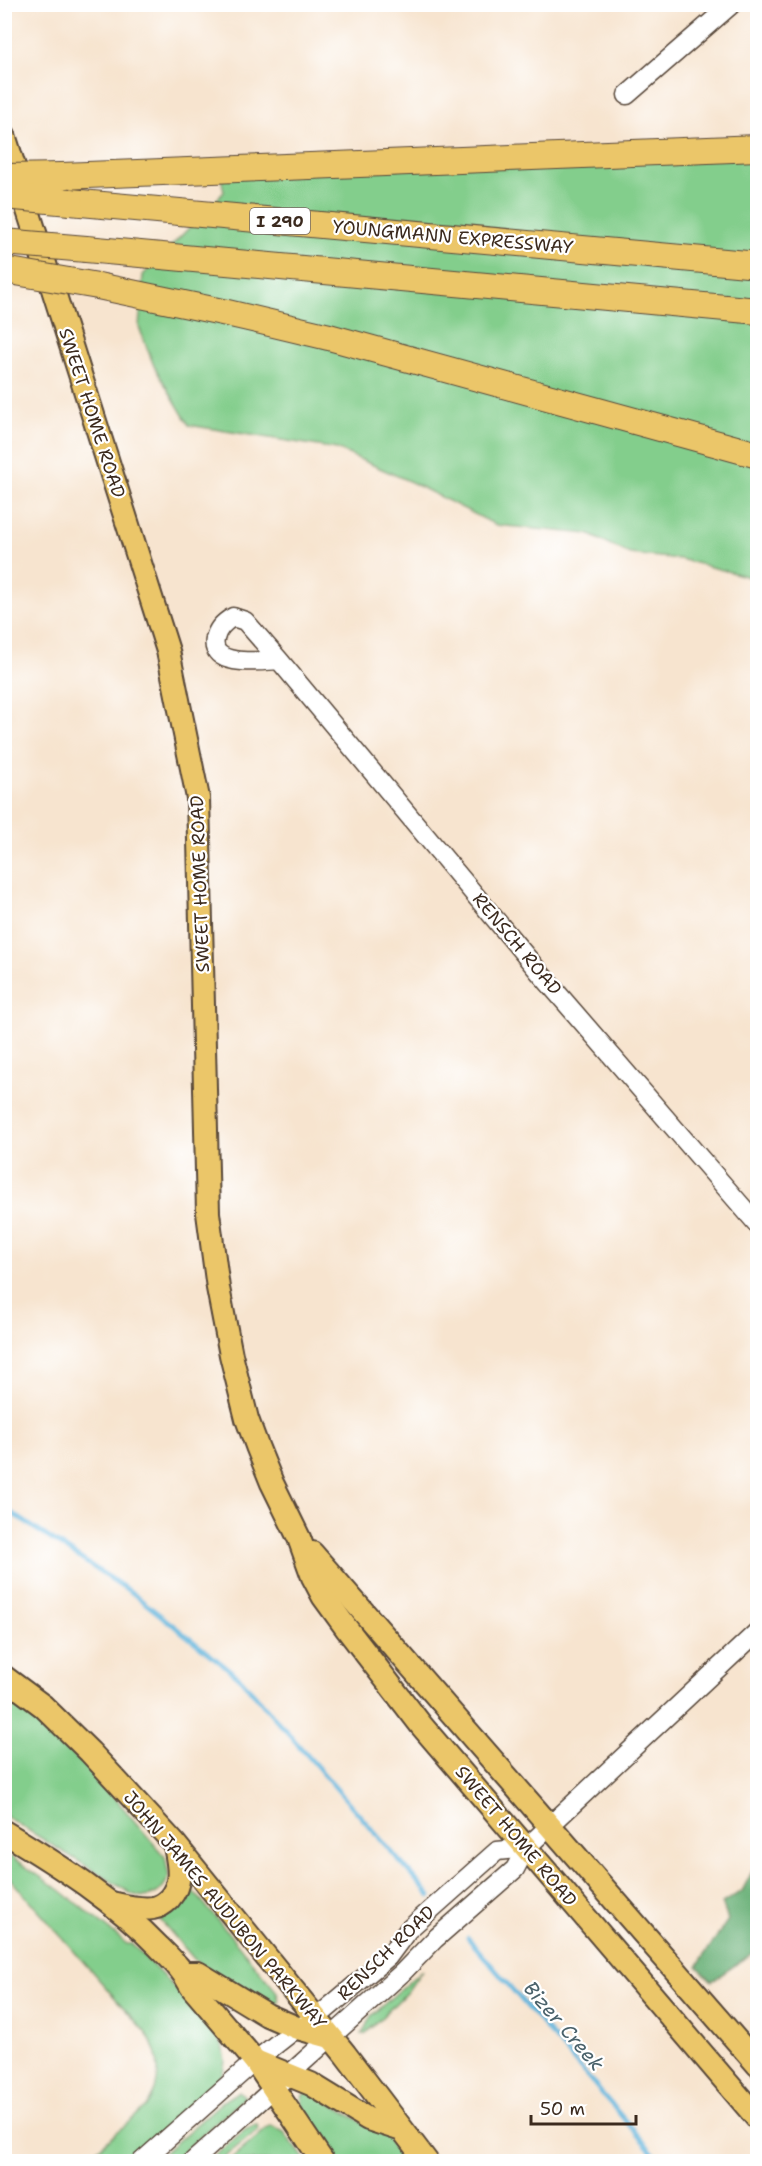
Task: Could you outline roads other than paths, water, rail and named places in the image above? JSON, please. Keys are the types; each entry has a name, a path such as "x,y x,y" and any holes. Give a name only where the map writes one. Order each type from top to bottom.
{"highway":[{"path":"4,177 758,148"},
{"name":"YOUNGMANN EXPRESSWAY","path":"4,196 758,265"},
{"path":"4,242 758,311"},
{"path":"4,270 98,286 329,337 758,454"}],"main road":[{"name":"SWEET HOME ROAD","path":"4,135 168,651 198,798 208,1213 218,1288 247,1419 272,1483 299,1538 318,1586 347,1629 422,1725 758,2119"},
{"name":"SWEET HOME ROAD","path":"299,1538 758,2065"},
{"name":"JOHN JAMES AUDUBON PARKWAY","path":"4,1677 43,1706 90,1752 174,1843 306,2024"},
{"path":"4,1832 42,1855 110,1903 142,1929 185,1973 191,1986 255,2061 280,2081 322,2162"},
{"path":"110,1903 142,1909 156,1908 165,1903 175,1892 180,1876 174,1843"},
{"path":"185,1973 198,1973 267,2015 306,2024 330,2037"},
{"name":"JOHN JAMES AUDUBON PARKWAY","path":"330,2037 428,2162"},
{"path":"280,2081 311,2084 368,2119 402,2130"}],"street":[{"path":"627,95 732,4"},
{"name":"RENSCH ROAD","path":"279,660 534,965 758,1225"},
{"name":"RENSCH ROAD","path":"192,2162 402,1973 435,1939 515,1869 526,1848 758,1631"},
{"name":"RENSCH ROAD","path":"141,2162 255,2061 306,2024 388,1957 408,1930 497,1851 526,1848"}],"waterway":[{"path":"4,1508 131,1592 240,1678 430,1896"},
{"name":"Bizer Creek","path":"468,1938 661,2162"}]}
